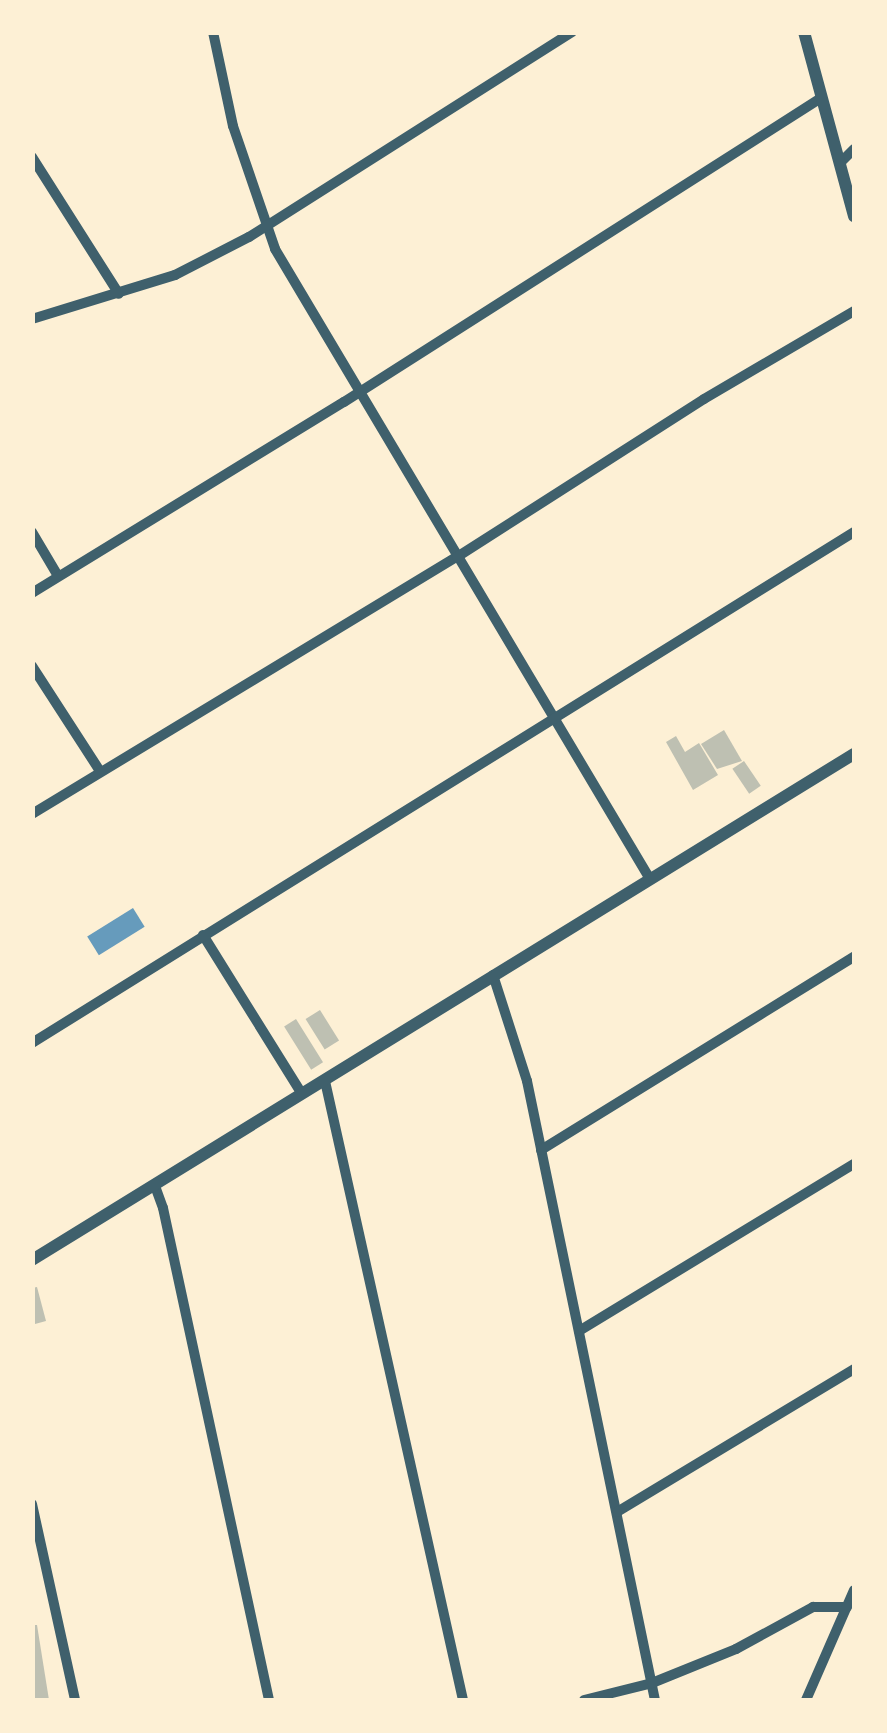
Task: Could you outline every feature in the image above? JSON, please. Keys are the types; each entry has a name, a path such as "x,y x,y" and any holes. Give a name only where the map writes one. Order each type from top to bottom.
{"street":[{"path":"32,319 175,275 250,238 267,222 572,32"},
{"path":"804,32 821,98 848,164 854,216"},
{"path":"216,34 233,126 275,249 650,879"},
{"path":"32,593 821,98"},
{"path":"848,164 854,149"},
{"path":"32,158 119,294"},
{"path":"32,814 457,557 704,399 854,311"},
{"path":"32,532 58,576"},
{"path":"32,1043 854,532"},
{"path":"32,666 100,771"},
{"path":"32,1260 854,754"},
{"path":"203,936 302,1094"},
{"path":"542,1150 854,958"},
{"path":"493,975 527,1082 656,1700"},
{"path":"325,1081 463,1700"},
{"path":"579,1330 854,1164"},
{"path":"155,1186 163,1208 268,1700"},
{"path":"617,1512 854,1369"},
{"path":"32,1504 75,1700"},
{"path":"806,1700 854,1590"},
{"path":"584,1700 652,1683 736,1649 813,1606 847,1607"}],"water":[{"path":"133,908 145,927 99,955 87,937"}],"building":[{"path":"724,730 742,761 717,769 701,744"},
{"path":"676,736 685,752 699,743 718,775 693,790 666,742"},
{"path":"744,761 761,786 749,794 732,769"},
{"path":"320,1010 339,1041 325,1050 306,1019"},
{"path":"296,1019 323,1062 311,1070 284,1026"},
{"path":"37,1287 46,1321 35,1324 32,1288"},
{"path":"32,1625 37,1625 49,1700 32,1700"}]}
